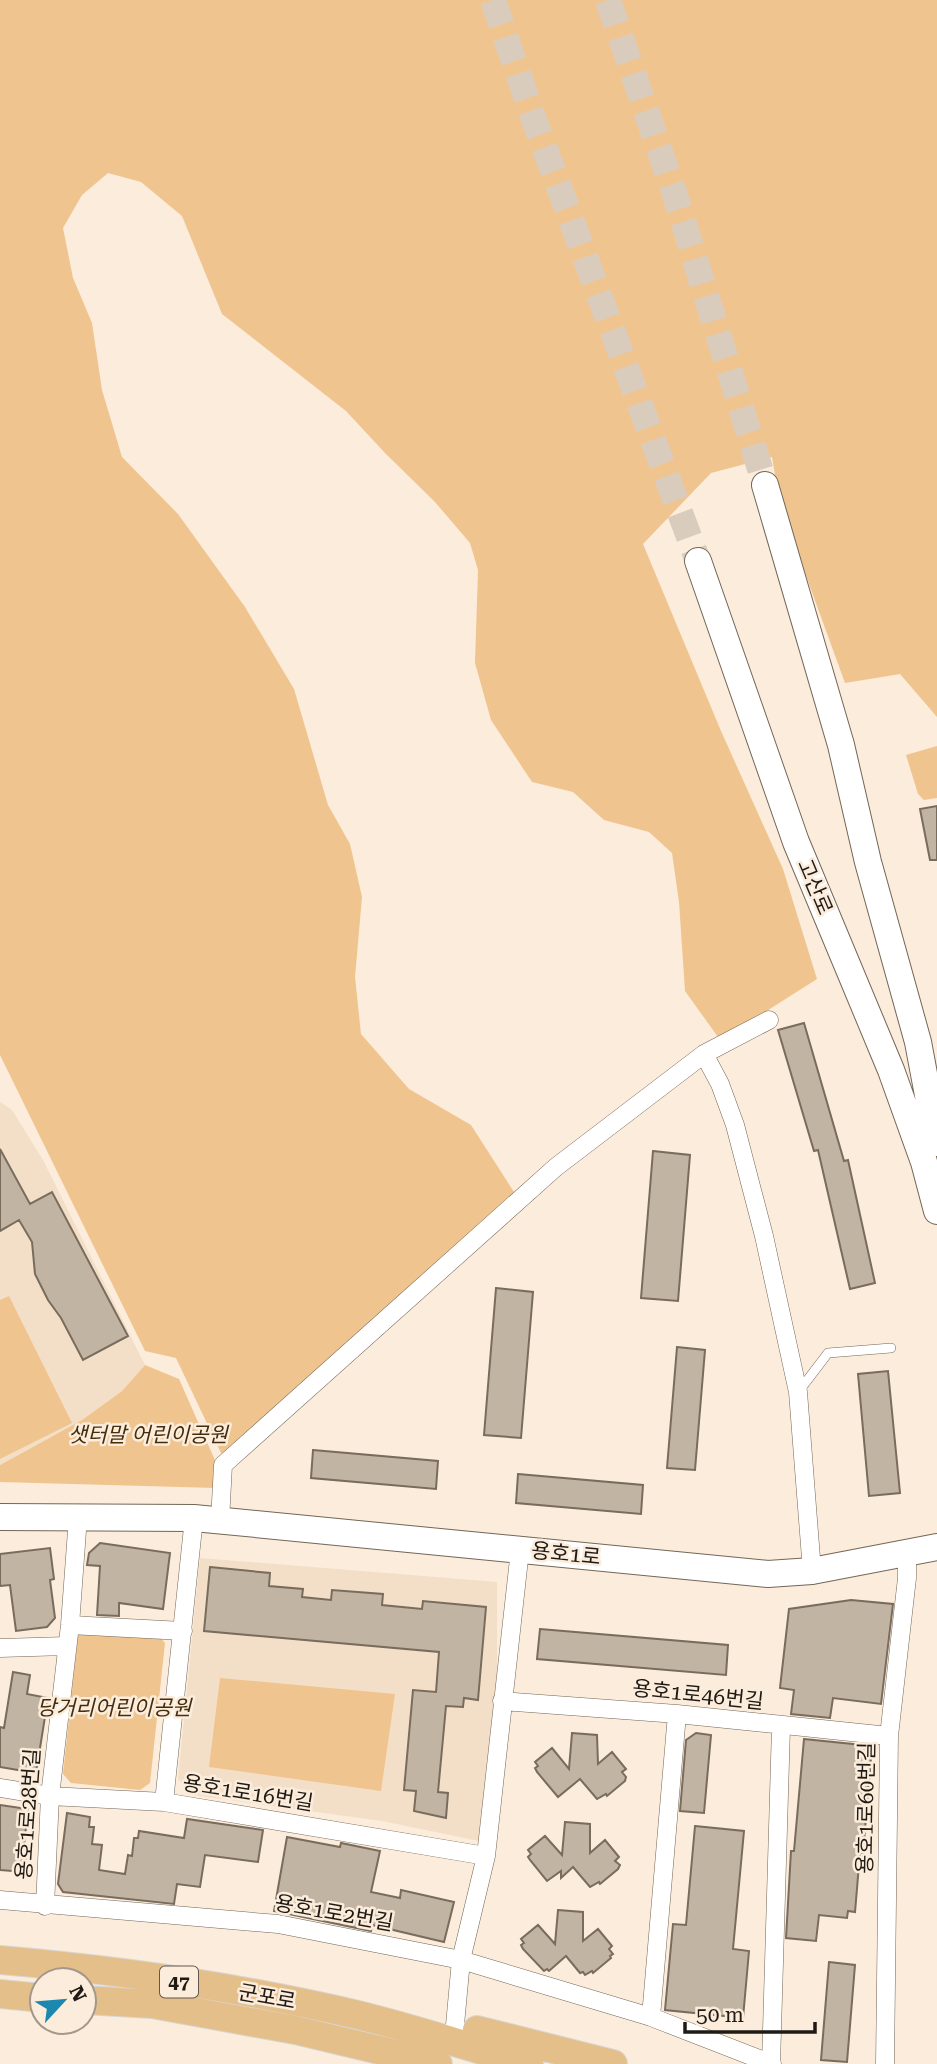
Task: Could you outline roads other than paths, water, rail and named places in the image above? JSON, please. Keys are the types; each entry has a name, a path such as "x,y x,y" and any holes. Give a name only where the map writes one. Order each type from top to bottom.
{"main road":[{"name":"군포로","path":"0,1960 156,1978 355,2015 529,2064"},
{"path":"0,1994 28,1997"},
{"name":"군포로","path":"98,2001 152,2004 295,2030 397,2058 438,2064"},
{"path":"355,2015 399,2015 455,2025 613,2064"}],"street":[{"path":"765,485 841,745 868,862 918,1042 937,1143"},
{"name":"고산로","path":"698,561 796,842 891,1070 937,1211"},
{"path":"164,1802 183,1631 207,1519 223,1465 555,1167 704,1054 769,1020"},
{"path":"704,1054 720,1084 735,1125 764,1236 798,1392 812,1571"},
{"name":"용호1로","path":"0,1517 207,1519 768,1574 812,1571 937,1547"},
{"name":"용호1로28번길","path":"45,1906 50,1796 70,1625 78,1517"},
{"path":"455,2025 461,1960 486,1856 520,1550"},
{"name":"용호1로60번길","path":"885,2064 890,1736 907,1578 907,1553"},
{"path":"70,1625 183,1631"},
{"path":"0,1648 67,1646"},
{"name":"용호1로46번길","path":"502,1702 677,1714 781,1727 890,1736"},
{"path":"651,2017 677,1714"},
{"name":"용호1로2번길","path":"0,1900 45,1906 278,1924 461,1960 651,2017 771,2064 781,1727"},
{"name":"용호1로16번길","path":"0,1788 50,1796 164,1802 486,1856"}],"lane":[{"path":"798,1392 828,1353 891,1348"}],"tunnel":[{"path":"493,0 532,114 698,561"},
{"path":"608,0 675,195 765,485"}],"park label":[{"name":"샛터말 어린이공원","path":"148,1435"},
{"name":"당거리어린이공원","path":"114,1708"}]}
